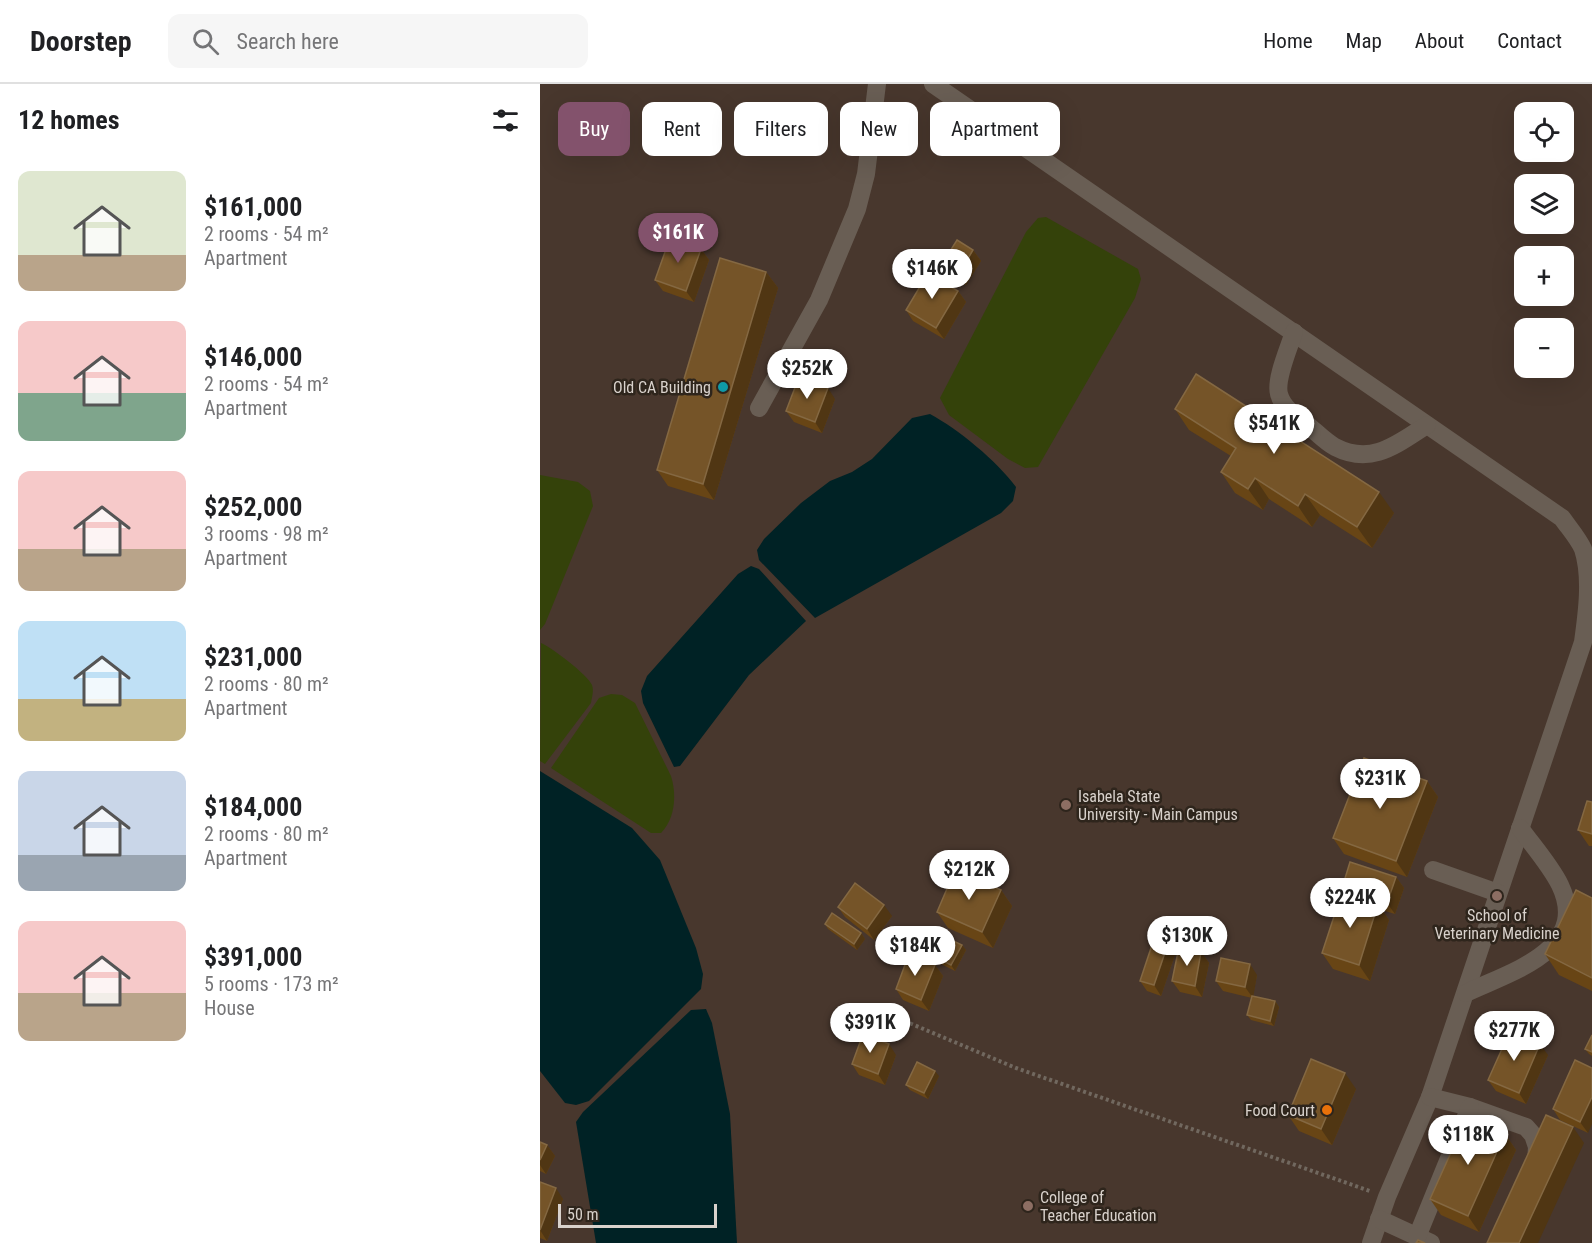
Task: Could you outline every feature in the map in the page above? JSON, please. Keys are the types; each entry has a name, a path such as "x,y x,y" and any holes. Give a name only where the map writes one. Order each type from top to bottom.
{"street":[{"path":"759,408 819,300 857,209 866,174 877,84"},
{"path":"933,84 1562,518 1584,550 1591,597 1582,642 1430,1097 1387,1197 1371,1243"},
{"path":"1294,332 1280,377 1279,393 1287,409 1334,447 1354,453 1372,454 1388,450 1427,424"},
{"path":"1466,993 1534,960 1551,948 1562,935 1567,916 1566,900 1559,883 1520,828"},
{"path":"1433,870 1498,893"},
{"path":"1430,1097 1470,1107 1526,1127 1533,1135 1538,1158 1527,1180"},
{"path":"1379,1219 1424,1240 1470,1107"}],"path":[{"path":"888,1014 1016,1068 1387,1197"}],"shaded area":[{"name":"Isabela State University - Main Campus","path":"540,84 1592,84 1592,1243 540,1243"}],"green space":[{"path":"1046,217 1138,269 1141,279 1135,298 1038,467 1025,468 1008,459 949,415 940,398 1026,232 1038,218"},
{"path":"540,475 578,482 590,491 593,506 545,624 540,630"},
{"path":"541,643 577,668 589,680 593,690 591,703 545,764 540,761"},
{"path":"611,694 622,695 635,703 671,776 674,791 672,814 661,833 651,833 551,768 599,698"}],"water":[{"path":"930,414 965,437 988,456 1016,487 1013,501 1001,513 815,618 759,560 757,550 764,539 801,503 830,481 852,472 872,459 912,418"},
{"path":"751,566 759,569 806,621 749,675 680,766 674,767 643,703 641,691 647,676 738,574"},
{"path":"540,771 632,828 660,860 696,948 703,974 701,989 589,1101 576,1105 565,1103 540,1071"},
{"path":"706,1009 712,1023 730,1114 737,1243 596,1243 576,1122 583,1112 691,1010"}],"building":[{"path":"670,238 701,249 686,291 655,280"},
{"path":"957,240 973,250 959,274 942,264"},
{"name":"Old CA Building","path":"720,258 766,272 703,484 657,470"},
{"path":"928,273 958,291 936,328 906,310"},
{"path":"1196,374 1379,492 1357,527 1305,494 1298,506 1255,478 1248,489 1221,472 1236,448 1175,409"},
{"path":"799,377 828,388 815,422 786,411"},
{"path":"1364,758 1427,781 1396,861 1333,838"},
{"path":"1587,801 1592,802 1592,834 1578,830"},
{"path":"1350,862 1396,877 1387,903 1342,888"},
{"path":"955,870 1001,890 982,932 937,912"},
{"path":"855,883 884,905 867,929 838,907"},
{"path":"1576,890 1592,898 1592,978 1545,954"},
{"path":"1342,892 1378,904 1359,965 1322,953"},
{"path":"832,913 861,933 854,944 825,924"},
{"path":"1158,927 1172,932 1154,985 1140,981"},
{"path":"943,936 962,945 951,965 933,956"},
{"path":"1179,947 1201,952 1195,986 1172,981"},
{"path":"909,954 935,965 921,1000 896,989"},
{"path":"1221,958 1250,964 1245,987 1216,981"},
{"path":"1252,996 1275,1001 1270,1021 1247,1015"},
{"path":"1510,1031 1540,1044 1519,1093 1488,1080"},
{"path":"863,1034 889,1044 878,1074 852,1064"},
{"path":"1592,1035 1592,1052 1585,1049"},
{"path":"1311,1059 1345,1073 1321,1129 1288,1115"},
{"path":"1575,1060 1592,1068 1592,1097 1580,1122 1553,1109"},
{"path":"917,1062 935,1071 924,1093 906,1085"},
{"path":"1546,1115 1573,1127 1519,1243 1487,1243"},
{"path":"1467,1117 1505,1134 1468,1216 1430,1199"},
{"path":"540,1142 547,1145 540,1160"},
{"path":"540,1182 556,1188 540,1230"}],"place":[{"name":"Old CA Building","path":"723,387"},
{"name":"Isabela State University - Main Campus","path":"1066,805"},
{"name":"School of Veterinary Medicine","path":"1497,896"},
{"name":"Food Court","path":"1327,1110"},
{"name":"College of Teacher Education","path":"1028,1206"}]}
